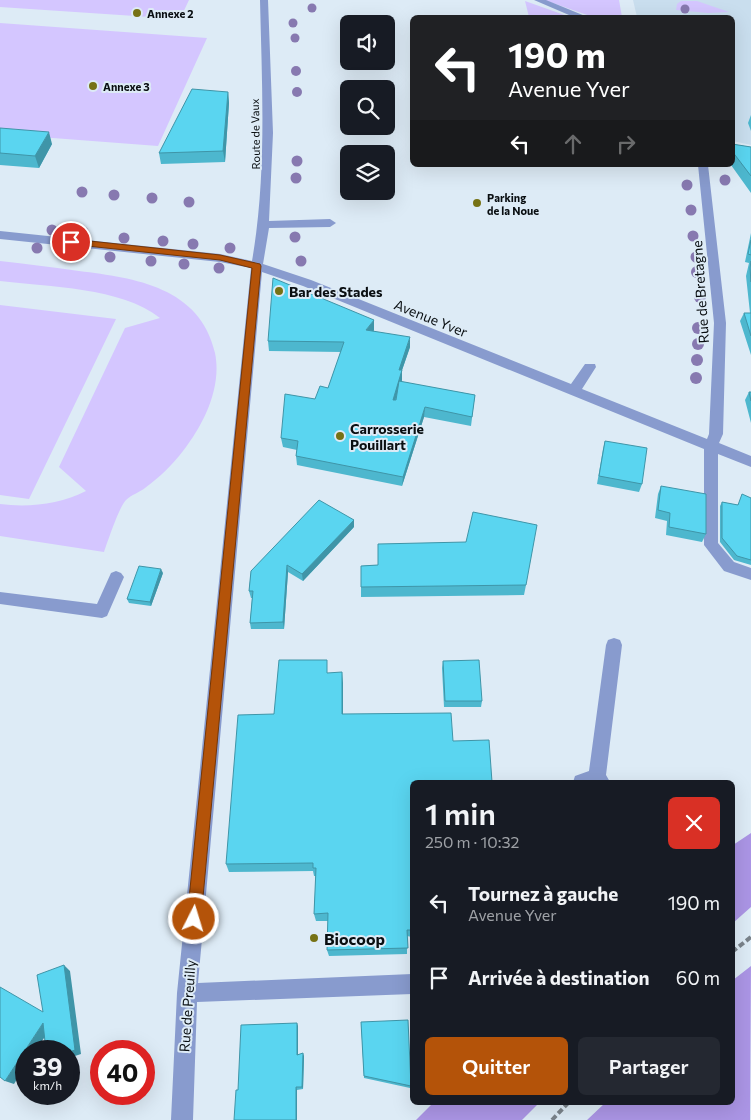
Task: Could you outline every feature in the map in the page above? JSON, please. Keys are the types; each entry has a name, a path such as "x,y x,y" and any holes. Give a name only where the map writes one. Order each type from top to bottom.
{"street":[{"name":"Route de Vaux","path":"257,266 264,225 268,168 264,0"},
{"path":"538,0 578,15"},
{"name":"Rue de Bretagne","path":"703,167 720,323 716,434 711,446 711,545 729,566 751,574"},
{"path":"264,225 330,223"},
{"name":"Avenue Yver","path":"0,235 220,258 257,266 307,283 751,462"},
{"name":"Rue de Preuilly","path":"182,1120 187,993 257,266"},
{"path":"573,391 590,367"},
{"path":"0,598 102,611 116,577"},
{"path":"593,780 614,645"},
{"path":"187,993 410,984"}],"path":[{"path":"735,950 751,937"},
{"path":"552,1120 567,1105"}],"shaded area":[{"name":"Annexe 2","path":"0,0 189,0 180,19 0,7"},
{"path":"544,0 619,0 622,15 587,15"},
{"path":"633,0 751,0 751,145 735,141 735,15 637,15"},
{"path":"525,1 564,15 528,15"},
{"path":"681,1 697,1 729,12 708,13 676,10 677,4"},
{"name":"Annexe 3","path":"0,23 207,38 158,146 0,134"},
{"path":"0,261 122,277 162,290 180,300 195,313 207,331 215,353 216,379 210,405 198,429 183,451 161,475 126,500 117,517 104,552 0,536 0,504 44,504 66,499 86,491 59,467 125,328 160,318 144,308 105,294 62,287 0,281"},
{"path":"0,305 116,319 29,499 0,495"},
{"path":"751,833 751,907 735,921 735,844"},
{"path":"751,966 750,1120 587,1120 603,1105 735,1105 735,978"},
{"path":"431,1105 537,1105 522,1120 416,1120"}],"building":[{"path":"192,89 228,92 223,151 159,153"},
{"path":"0,128 49,132 35,156 0,153"},
{"path":"735,144 751,147 751,176 735,155"},
{"path":"751,240 751,255 748,254"},
{"path":"273,278 374,320 366,330 410,337 399,370 402,370 393,400 396,400 399,381 475,395 472,417 425,407 403,477 296,456 298,441 281,438 285,394 315,399 320,386 328,388 344,342 268,341"},
{"path":"744,313 751,313 751,336"},
{"path":"605,441 647,448 642,484 599,476"},
{"path":"661,486 706,494 706,534 669,527 670,513 658,510"},
{"path":"742,494 751,498 751,560 737,556 722,538 722,502 738,505"},
{"path":"319,500 354,520 302,574 287,565 283,622 250,623 253,591 249,591 251,571"},
{"path":"473,512 537,525 526,585 361,587 361,566 378,565 378,544 466,542"},
{"path":"139,566 161,569 150,602 127,599"},
{"path":"279,660 327,660 327,673 342,672 342,714 451,713 453,741 489,740 492,780 410,780 410,930 407,930 408,948 327,950 328,913 314,914 316,868 313,868 313,863 226,864 238,715 274,714"},
{"path":"479,660 482,701 445,701 443,661"},
{"path":"64,965 74,1040 45,1040 43,1023 32,1040 15,1040 15,1066 5,1081 0,1077 0,987 43,1012 37,975"},
{"path":"408,1020 410,1086 364,1076 361,1022"},
{"path":"297,1023 297,1055 303,1053 302,1087 296,1087 296,1120 234,1120 236,1090 238,1090 241,1025"}],"place":[{"name":"Annexe 2","path":"137,13"},
{"name":"Annexe 3","path":"93,86"},
{"name":"Parking de la Noue","path":"477,203"},
{"name":"Bar des Stades","path":"279,291"},
{"name":"Carrosserie Pouillart","path":"340,436"},
{"name":"Biocoop","path":"314,938"}],"route":[{"path":"71,242 220,258 257,266 194,919"}]}
